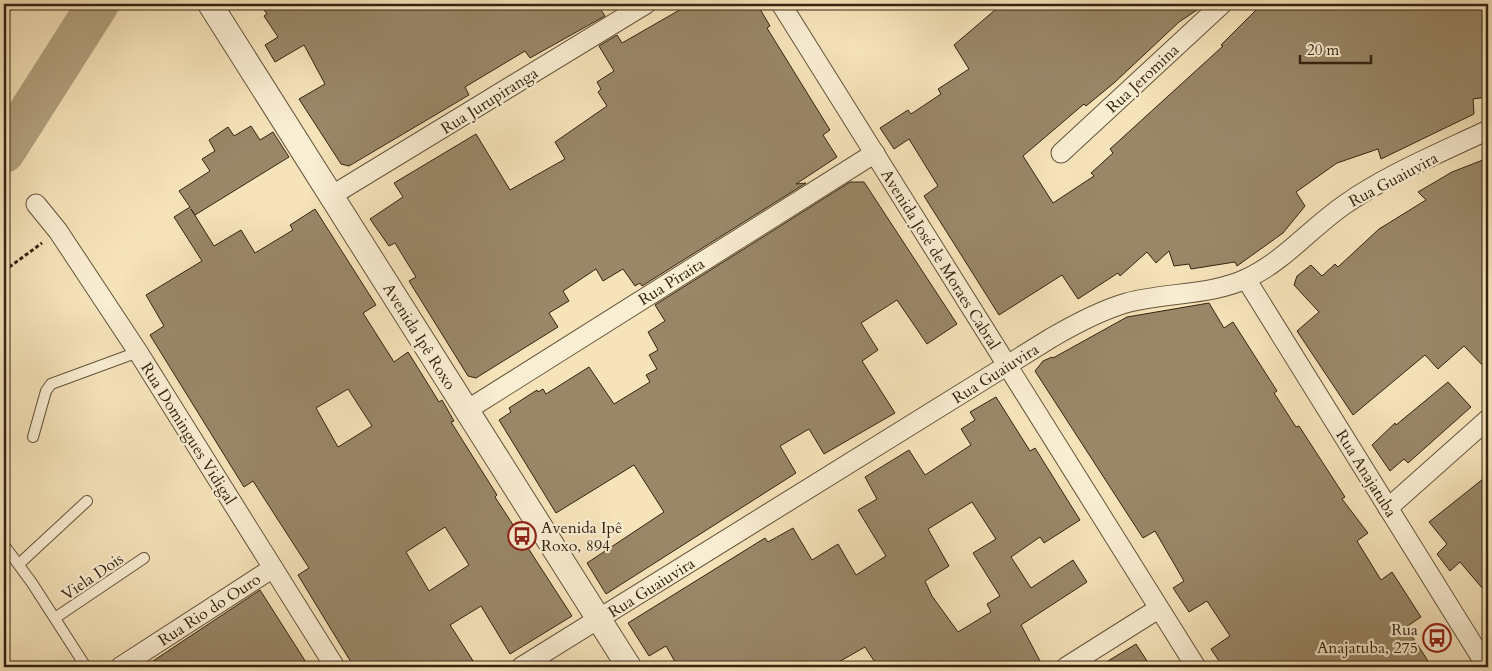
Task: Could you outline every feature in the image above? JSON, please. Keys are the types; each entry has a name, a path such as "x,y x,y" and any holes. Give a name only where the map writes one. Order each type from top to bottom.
{"street":[{"name":"Avenida Ipê Roxo","path":"210,4 629,667"},
{"name":"Rua Jurupiranga","path":"331,196 646,4"},
{"name":"Avenida José de Moraes Cabral","path":"781,4 1196,667"},
{"name":"Rua Jeromina","path":"1061,153 1222,4"},
{"name":"Rua Guaiuvira","path":"521,667 1007,365 1090,317 1128,303 1211,289 1246,279 1267,268 1344,205 1378,184 1488,130"},
{"name":"Rua Piraita","path":"467,410 875,153"},
{"name":"Rua Domingues Vidigal","path":"36,204 58,231 138,352 335,667"},
{"name":"Rua Anajatuba","path":"1246,279 1487,667"},
{"path":"1388,508 1488,419"},
{"name":"Rua Rio do Ouro","path":"120,667 273,568"},
{"path":"1066,667 1158,609"}],"lane":[{"path":"33,437 46,391 51,384 138,352"},
{"path":"19,564 88,501"},
{"path":"4,544 86,667"},
{"name":"Viela Dois","path":"55,618 144,558"}],"path":[{"path":"4,271 58,231"}],"building":[{"path":"260,4 597,4 605,16 530,58 525,51 465,87 469,95 349,166 341,164 299,99 325,84 304,45 275,62 265,45 278,37 264,16 267,14"},
{"path":"690,4 757,4 770,26 767,28 830,130 823,135 837,157 796,184 806,183 642,286 640,283 635,286 623,269 603,281 596,269 563,291 569,301 549,313 558,327 476,378 468,376 409,281 416,277 395,243 389,246 370,219 403,197 394,183 476,134 510,190 565,159 555,142 607,106 598,92 601,89 597,82 614,71 599,46 617,35 622,43"},
{"path":"1002,4 1206,4 1179,22 1114,83 1086,106 1084,104 1023,156 1053,203 1094,176 1091,173 1113,153 1110,149 1223,46 1221,45 1262,4 1485,4 1488,14 1488,28 1484,28 1488,97 1473,99 1474,114 1381,159 1378,149 1337,163 1296,192 1305,206 1283,233 1237,266 1235,262 1191,269 1189,264 1174,266 1169,251 1156,263 1147,252 1120,276 1118,273 1078,299 1062,275 999,315 924,196 938,186 909,139 894,149 880,128 908,110 911,114 941,94 938,89 969,69 954,45"},
{"path":"251,126 260,140 273,132 289,157 195,215 191,209 214,246 241,230 255,253 293,230 290,225 315,209 376,305 363,313 394,362 408,352 439,402 442,400 454,421 451,422 497,495 495,497 572,616 510,654 481,606 450,625 477,667 354,667 298,575 309,568 253,481 244,487 150,335 164,326 146,295 202,261 174,217 190,207 179,191 210,171 202,159 215,151 209,140 228,127 234,136","holes":["348,389 372,426 338,447 316,408","445,527 469,565 429,591 406,552"]},
{"path":"1488,158 1488,371 1464,346 1438,369 1425,355 1353,415 1297,331 1319,312 1294,285 1297,276 1311,265 1322,276 1335,264 1338,267 1379,229 1426,200 1418,192 1452,172"},
{"path":"850,182 864,182 957,324 927,344 897,300 861,323 878,350 862,361 895,413 824,454 809,429 780,446 796,473 606,594 587,563 664,512 634,465 556,513 499,420 511,412 509,408 537,390 538,392 543,389 546,394 589,367 614,404 650,382 646,375 657,369 649,355 658,350 648,332 665,321 655,305"},
{"path":"1209,303 1224,328 1233,322 1277,391 1274,393 1296,427 1299,426 1345,497 1342,499 1368,533 1357,541 1381,580 1392,572 1421,617 1406,627 1432,667 1223,667 1211,649 1230,636 1207,601 1189,612 1173,588 1184,581 1155,531 1143,538 1035,371 1043,361 1053,358 1127,317"},
{"path":"1448,382 1471,407 1408,463 1404,459 1390,471 1372,445 1395,423 1396,425"},
{"path":"996,397 1030,451 1035,448 1080,520 1044,543 1040,537 1011,557 1031,588 1073,560 1087,582 1021,625 1040,661 1030,667 878,667 865,647 830,667 678,667 666,646 649,656 628,623 765,538 768,542 793,528 812,560 838,544 856,575 886,556 858,510 877,499 865,477 909,450 925,475 971,445 961,429 975,420 970,412","holes":["972,502 996,539 973,553 1000,596 987,604 991,612 958,632 932,596 925,581 949,566 928,529"]},
{"path":"1488,475 1488,595 1460,562 1450,571 1437,554 1447,544 1429,522"},
{"path":"260,590 309,667 144,667 186,639"},
{"path":"1136,644 1151,667 1098,667"}],"waterway":[{"path":"4,152 98,4"}],"place":[{"name":"Avenida Ipê Roxo, 894","path":"522,536"},
{"name":"Rua Anajatuba, 275","path":"1437,638"}]}
